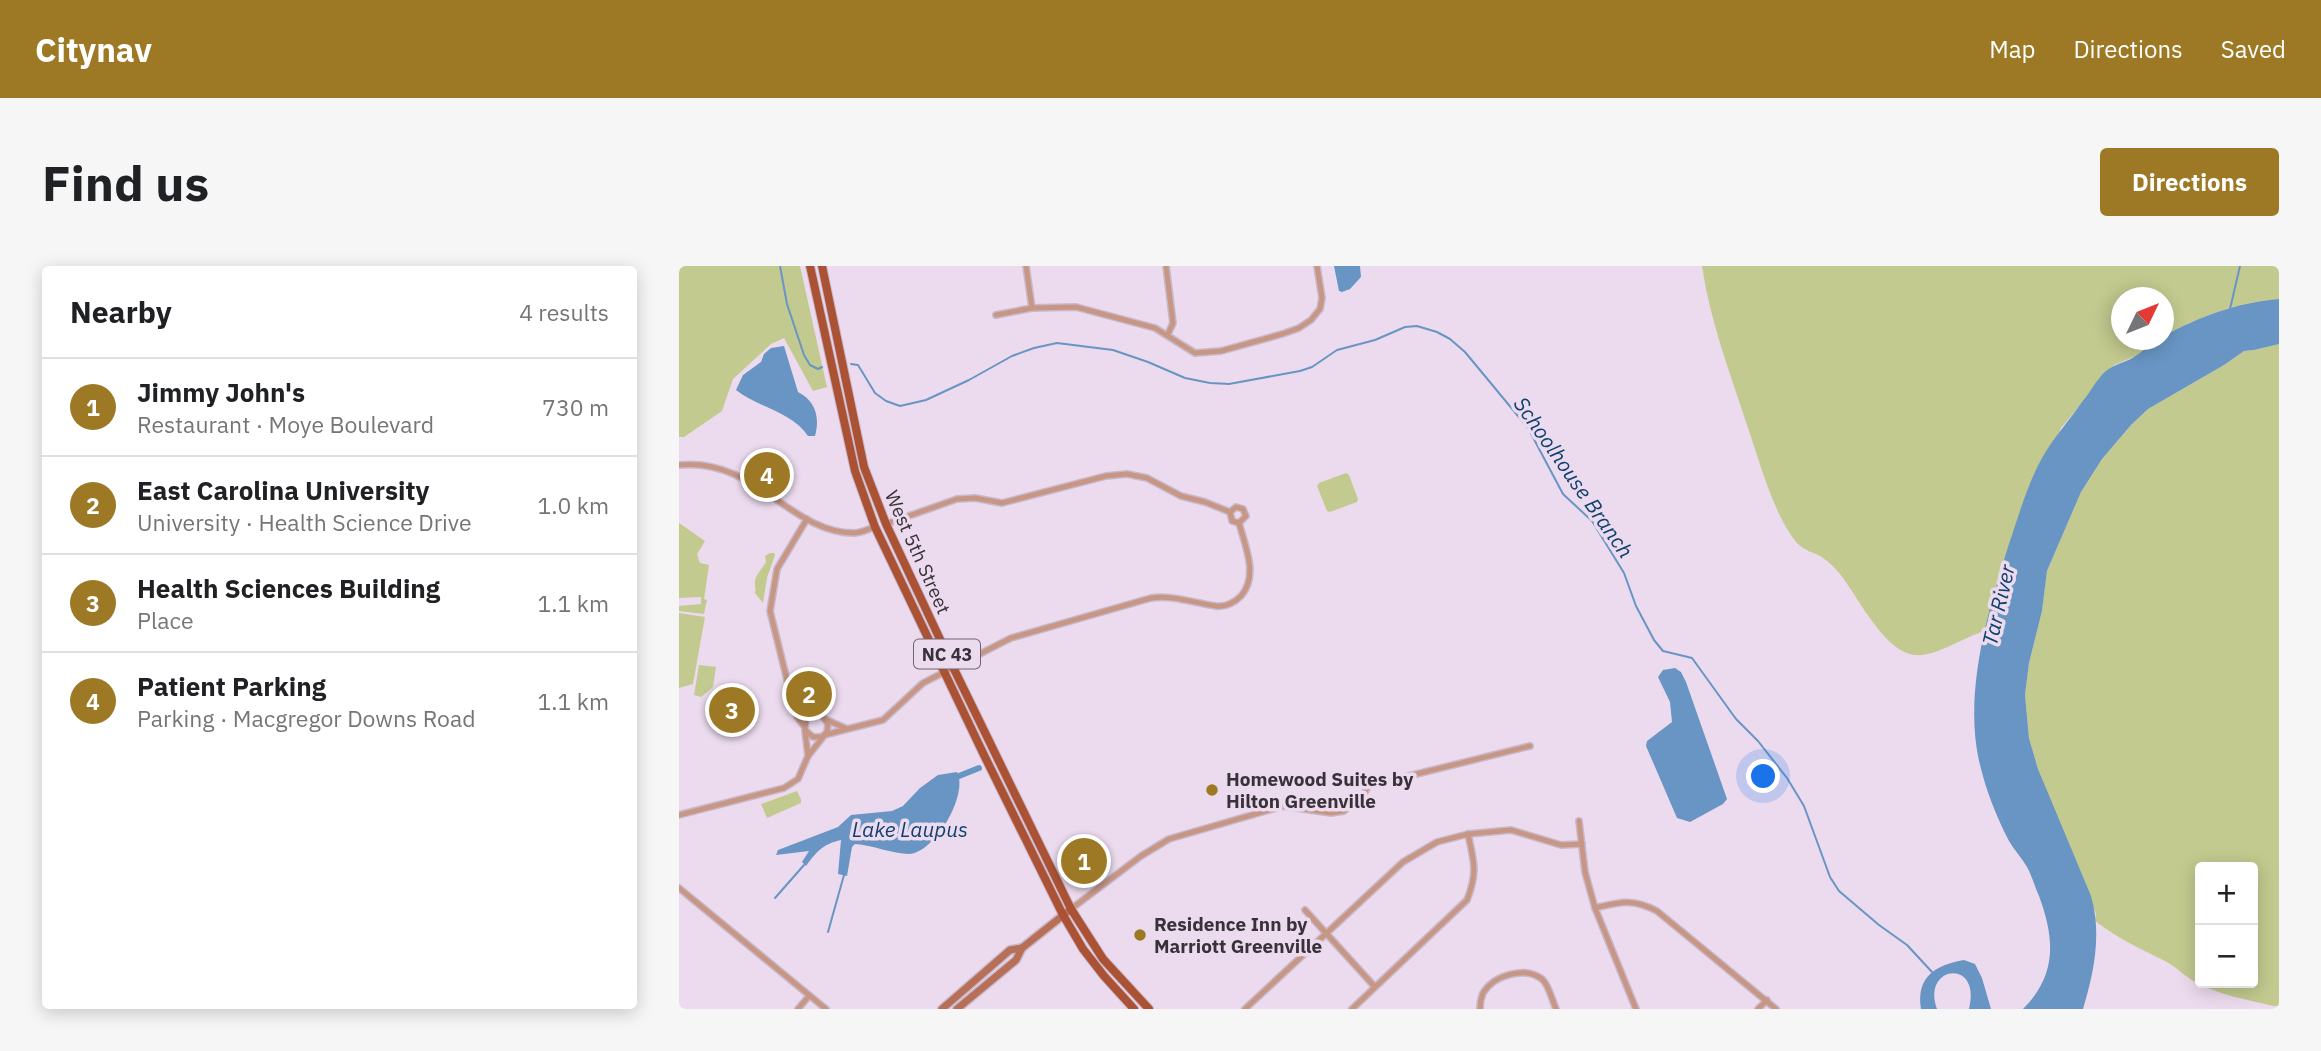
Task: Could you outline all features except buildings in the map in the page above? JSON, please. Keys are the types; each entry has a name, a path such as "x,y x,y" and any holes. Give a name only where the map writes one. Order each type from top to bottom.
{"main road":[{"name":"West 5th Street","path":"810,266 855,471 875,527 1063,915 1097,967 1135,1009"},
{"name":"West 5th Street","path":"822,266 864,467 886,524 1071,909 1103,958 1149,1009"}],"street":[{"path":"1026,266 1032,308"},
{"path":"1166,266 1173,323 1168,334"},
{"path":"996,315 1032,308 1076,307 1155,328 1195,353 1221,351 1299,328 1311,320 1320,309 1322,298 1317,266"},
{"path":"679,466 706,465 725,470 823,526 857,533 875,527"},
{"path":"886,524 957,499 975,498 1002,503 1106,476 1127,474 1147,478 1181,496 1230,512"},
{"path":"1236,507 1243,509 1245,519 1234,523 1230,519 1230,512 1236,507"},
{"path":"807,519 777,569 770,611 797,717 813,737 883,720 923,683 1030,631 1163,596 1219,606 1233,602 1244,592 1250,578 1249,562 1239,523"},
{"path":"793,705 801,711 822,715 845,728"},
{"path":"808,755 804,728 806,719 812,714"},
{"path":"679,815 784,788 798,779 808,755 828,728 827,720"},
{"path":"957,1009 1016,960 1022,948 1063,915 1141,856 1169,839 1283,806 1331,813 1344,811 1364,794 1368,786 1530,746"},
{"path":"1579,821 1585,872 1595,908 1636,1009"},
{"path":"1245,1009 1403,862 1437,842 1468,834 1511,830 1561,845 1582,844"},
{"path":"1352,1009 1467,900 1475,880 1475,865 1468,834"},
{"path":"679,888 826,1009"},
{"path":"1595,908 1622,901 1643,903 1657,911 1776,1009"},
{"path":"1305,910 1375,987"},
{"path":"942,1009 1010,950 1022,948"},
{"path":"1480,1009 1481,996 1487,988 1496,981 1520,971 1534,974 1545,981 1556,1009"},
{"path":"798,1009 809,996"},
{"path":"1758,1009 1767,1000"}],"green space":[{"path":"679,266 800,266 827,387 813,391 784,338 771,344 733,379 722,411 684,437 679,437"},
{"path":"1702,266 2279,266 2279,299 2249,303 2219,312 2174,331 2174,287 2111,287 2111,350 2145,350 2114,365 2061,428 2000,569 1985,631 1923,655 1904,652 1882,634 1831,564 1797,543 1789,532 1762,471 1710,307"},
{"path":"2279,344 2279,1006 2209,988 2258,988 2258,862 2195,862 2195,982 2170,964 2095,921 2096,914 2038,769 2029,738 2025,695 2047,571 2081,492 2102,459 2148,409 2244,351"},
{"path":"1346,473 1357,502 1327,511 1317,486"},
{"path":"679,523 705,541 697,554 700,563 709,565 704,614 679,611 679,606 701,604 701,597 679,598"},
{"path":"770,553 775,555 767,578 763,603 754,592 755,582 766,562 765,556"},
{"path":"679,613 705,617 693,684 679,688"},
{"path":"699,665 716,667 713,687 701,697 694,695"},
{"path":"797,791 801,803 767,818 761,804"}],"water":[{"path":"1334,266 1360,266 1361,277 1350,289 1339,291"},
{"name":"Tar River","path":"2279,299 2279,344 2244,351 2148,409 2131,425 2102,459 2081,492 2047,571 2025,695 2029,738 2038,769 2091,896 2096,939 2093,967 2083,1009 2023,1009 2042,983 2047,970 2050,956 2048,927 2030,874 2009,841 1987,789 1978,756 1974,704 1986,623 2023,502 2046,451 2105,372 2143,350 2174,350 2174,331 2191,323 2234,307"},
{"path":"784,346 798,392 813,405 817,417 815,436 808,436 784,415 736,390 743,375 761,362 764,354 771,348"},
{"path":"1675,668 1681,672 1686,682 1727,799 1723,804 1690,822 1677,818 1646,746 1647,741 1672,722 1670,702 1658,677 1663,670"},
{"name":"Lake Laupus","path":"957,772 958,794 954,807 939,833 919,851 903,854 855,844 852,847 847,876 838,874 841,840 821,849 806,866 802,862 809,851 776,855 778,850 838,827 851,815 892,811 903,806 920,788 938,775"},
{"path":"1964,960 1975,964 1991,1009 1969,1009 1971,993 1967,981 1952,973 1937,983 1934,994 1937,1009 1921,1009 1922,989 1930,974 1944,965"}],"waterway":[{"name":"Schoolhouse Branch","path":"780,266 787,304 804,355 810,365 818,369 822,367"},
{"path":"2230,309 2240,266"},
{"name":"Schoolhouse Branch","path":"851,364 858,365 875,393 900,406 926,400 1012,356 1057,343 1113,350 1185,378 1229,384 1300,371 1312,367 1337,350 1375,340 1405,327 1417,326 1450,339 1465,352 1528,428 1563,494 1592,521 1624,573 1636,606 1654,640 1663,651 1692,658 1736,719 1758,741 1787,778 1804,806 1830,877 1839,891 1907,945 1932,972"},
{"path":"959,776 979,768"},
{"path":"775,898 804,865"},
{"path":"828,932 844,875"}],"place":[{"name":"Patient Parking","path":"767,475"},
{"name":"East Carolina University","path":"809,694"},
{"name":"Health Sciences Building","path":"732,710"},
{"name":"Homewood Suites by Hilton Greenville","path":"1212,790"},
{"name":"Jimmy John's","path":"1084,861"},
{"name":"Residence Inn by Marriott Greenville","path":"1140,935"}]}
